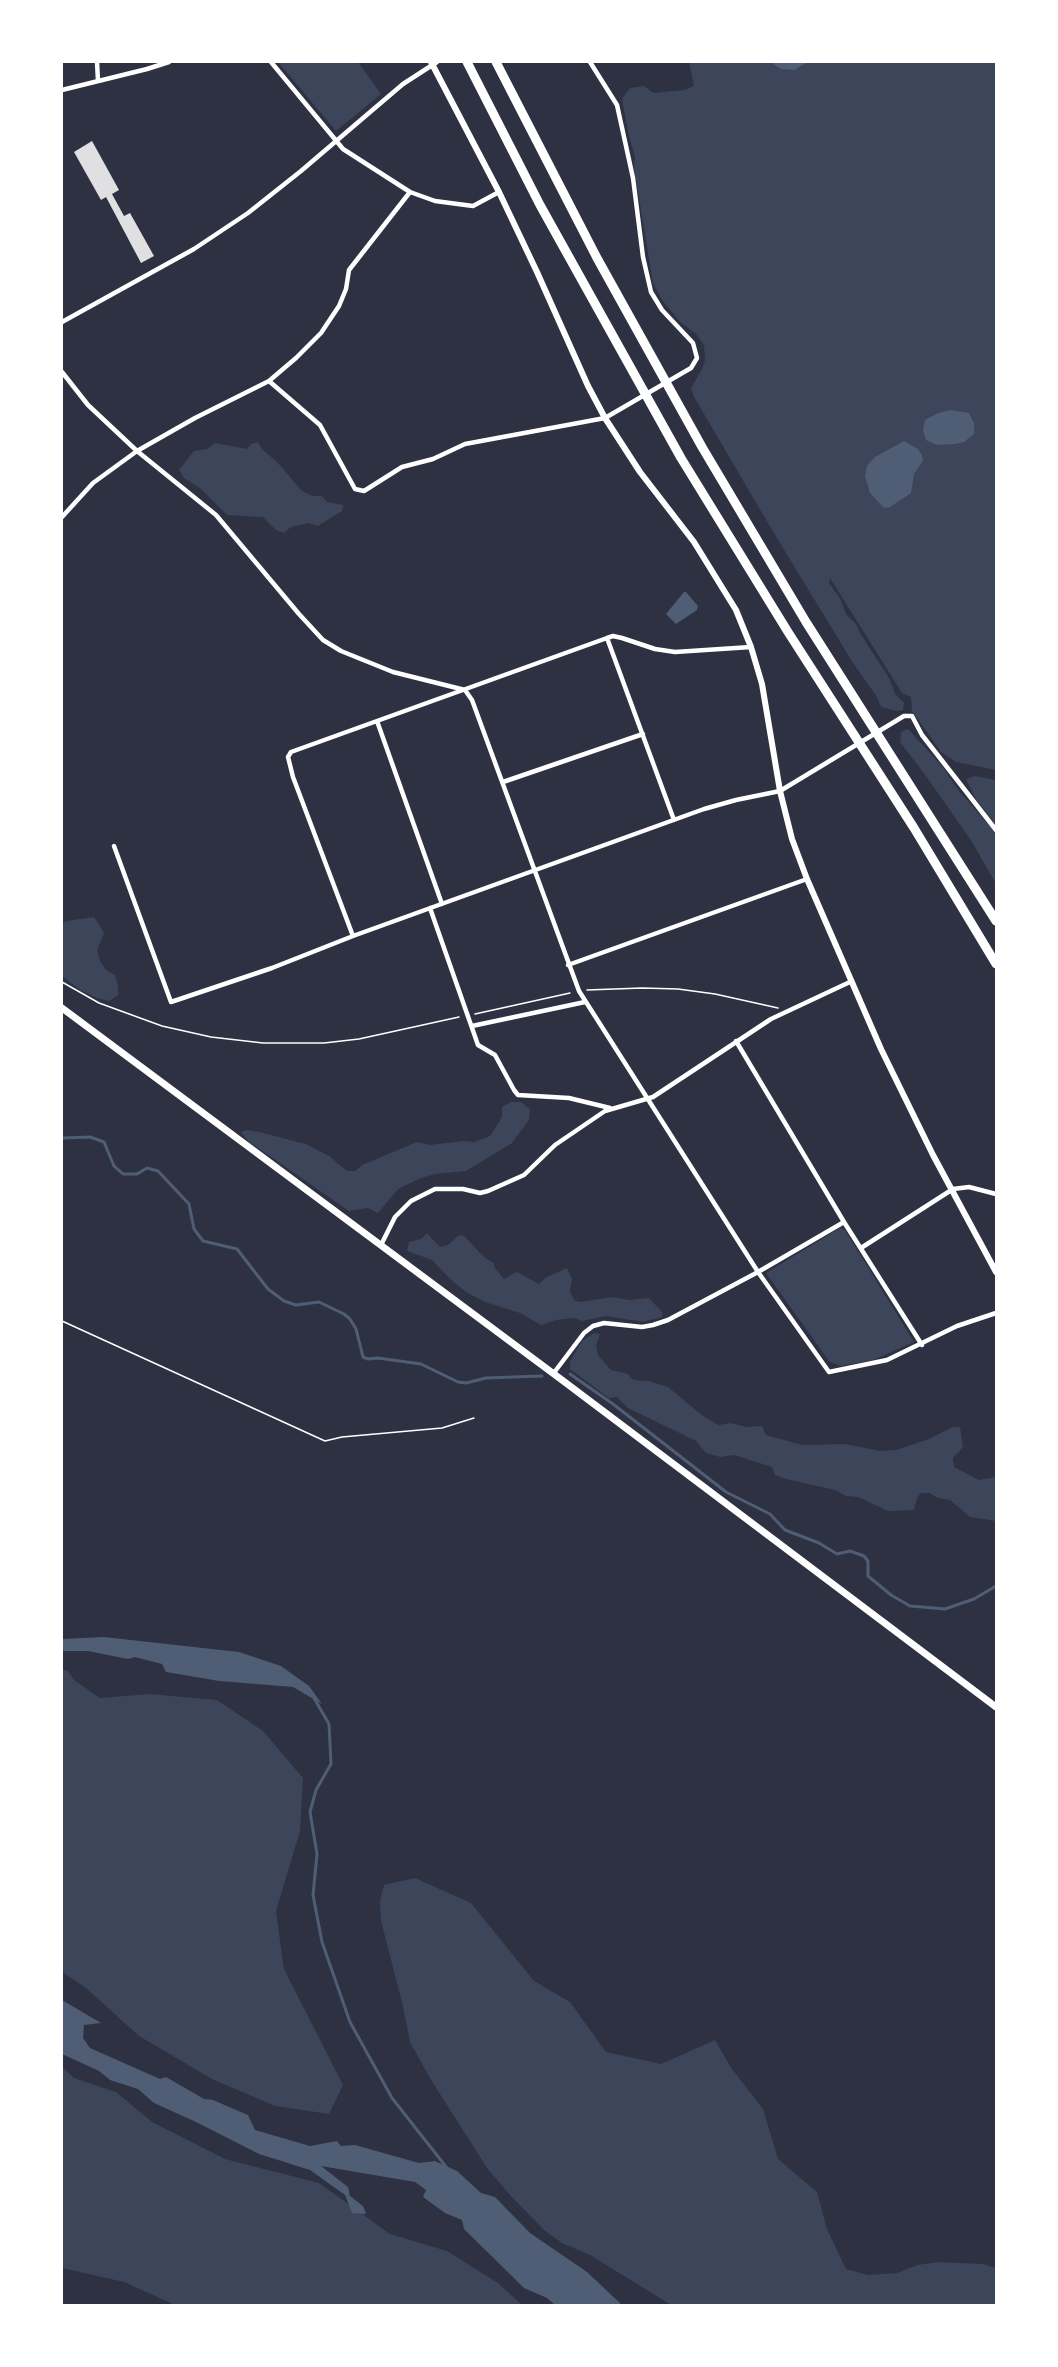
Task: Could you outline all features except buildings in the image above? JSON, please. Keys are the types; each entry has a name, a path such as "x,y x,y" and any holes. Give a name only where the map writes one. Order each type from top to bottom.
{"highway":[{"path":"467,62 540,205 681,458 788,632 914,828 996,964"},
{"path":"496,62 597,258 702,447 806,622 996,921"}],"main road":[{"path":"62,1008 996,1707"}],"street":[{"path":"97,62 98,81"},
{"path":"145,62 147,69"},
{"path":"62,90 169,62"},
{"path":"271,62 343,149 410,192 435,201 473,206 499,192"},
{"path":"62,322 194,249 263,202 403,84 433,62 499,192 588,386 605,418 640,472 694,542 736,610 751,647 762,684 780,791 792,839 807,879 881,1049 933,1155 996,1272"},
{"path":"269,381 320,425 355,489 358,490 370,489 402,467 433,459 465,444 605,418 684,373 695,363 697,350 679,326 662,310 651,292 643,257 633,178 617,105 590,62"},
{"path":"62,517 93,483 137,451 195,418 269,381 296,358 321,333 339,306 346,289 349,270 410,192"},
{"path":"62,372 88,405 137,451 216,515 323,640 341,651 393,672 465,690 472,700 579,991 758,1272 829,1372 875,1364 922,1345 966,1323 996,1313"},
{"path":"352,936 293,777 288,758 291,752 613,636 655,649 675,652 751,647"},
{"path":"607,638 674,820"},
{"path":"114,846 171,1002 272,968 352,936 674,820 736,800 780,791 904,716 912,716 922,735 996,830"},
{"path":"377,721 442,904"},
{"path":"503,782 643,734"},
{"path":"568,965 807,879"},
{"path":"430,908 477,1046 495,1055 506,1078 518,1095 569,1098 594,1102 610,1108"},
{"path":"381,1245 395,1217 411,1201 435,1189 463,1189 480,1193 524,1175 584,1123 610,1108 647,1100 771,1019 852,981"},
{"path":"472,1026 585,1002"},
{"path":"736,1041 844,1222 922,1345"},
{"path":"861,1248 953,1189 969,1187 996,1194"},
{"path":"553,1374 584,1333 593,1326 604,1323 653,1326 758,1272 844,1222"}],"path":[{"path":"62,982 99,1003 162,1026 211,1037 263,1043 324,1043 358,1039 579,991 678,989 715,994 791,1011"},
{"path":"62,1321 325,1441 342,1437 442,1428 474,1418"}],"shaded area":[{"path":"278,62 358,62 381,94 336,131"},
{"path":"689,62 996,62 996,770 956,762 941,752 912,711 911,697 902,693 830,578 829,583 840,598 846,614 856,624 889,678 895,694 904,703 903,710 897,711 881,707 877,697 853,663 775,535 694,397 691,388 705,360 704,345 696,334 680,322 662,300 653,283 634,168 635,157 622,99 630,88 644,86 653,93 685,90 694,86"},
{"path":"773,62 808,62 794,70 781,69"},
{"path":"950,410 969,413 974,423 974,434 964,442 955,444 937,445 926,440 923,430 925,420"},
{"path":"904,441 918,449 923,461 914,474 911,493 890,507 884,508 870,493 865,476 867,466 875,457"},
{"path":"258,442 302,491 313,496 322,496 327,502 343,505 342,511 318,526 308,523 291,527 284,533 276,530 263,517 227,515 200,488 184,478 179,470 194,451 207,449 215,443 247,449 251,444"},
{"path":"684,592 698,606 697,610 676,624 666,614"},
{"path":"908,729 942,766 959,791 996,833 996,884 972,842 900,742 901,732"},
{"path":"975,776 996,780 996,825 976,799 966,779"},
{"path":"94,917 104,933 97,950 100,961 106,970 115,975 118,985 118,995 109,1001 80,990 62,976 62,924 66,921"},
{"path":"511,1102 521,1102 530,1109 529,1120 512,1143 466,1171 435,1174 398,1189 378,1213 368,1208 349,1211 248,1141 241,1132 247,1130 259,1132 306,1144 329,1156 347,1171 355,1171 362,1165 417,1142 430,1145 474,1142 490,1136 502,1117 502,1107"},
{"path":"840,1228 845,1230 914,1342 873,1360 840,1366 829,1361 766,1273"},
{"path":"427,1233 440,1247 448,1245 459,1235 464,1236 485,1258 494,1263 494,1267 504,1279 517,1272 539,1284 545,1278 567,1268 572,1279 570,1291 574,1300 580,1302 613,1297 629,1300 649,1298 663,1313 662,1317 643,1322 606,1316 582,1321 574,1318 541,1325 520,1313 485,1302 466,1292 432,1260 407,1251 409,1242 421,1239"},
{"path":"594,1333 600,1334 596,1346 598,1355 611,1370 628,1374 632,1379 668,1387 704,1417 719,1425 731,1423 746,1427 762,1426 766,1435 802,1445 845,1444 880,1451 896,1450 929,1439 953,1427 960,1427 963,1447 953,1458 954,1467 979,1480 995,1477 996,1465 996,1521 970,1517 950,1500 938,1498 930,1493 921,1493 914,1510 888,1511 858,1497 846,1496 835,1490 775,1475 772,1467 734,1455 720,1457 706,1453 696,1441 628,1408 617,1397 609,1398 570,1369 570,1362 582,1341"},
{"path":"104,1637 239,1652 281,1666 309,1686 322,1704 293,1687 219,1681 166,1672 162,1664 135,1657 128,1659 88,1651 62,1651 62,1639"},
{"path":"62,1670 67,1670 74,1680 100,1698 149,1694 217,1700 263,1731 303,1778 300,1831 276,1911 284,1969 343,2085 329,2114 275,2106 212,2079 139,2036 86,1988 62,1972"},
{"path":"415,1878 471,1903 534,1981 570,2002 606,2052 661,2064 715,2040 732,2069 763,2109 778,2159 817,2192 827,2229 846,2269 868,2275 897,2273 917,2265 939,2262 983,2264 996,2268 996,2305 671,2305 590,2255 562,2243 544,2230 487,2168 431,2080 410,2042 381,1921 380,1901 384,1885"},
{"path":"62,2000 101,2023 84,2025 83,2038 90,2048 160,2079 166,2077 204,2099 213,2100 248,2115 255,2130 310,2146 337,2141 341,2146 355,2145 419,2163 435,2161 457,2171 481,2193 495,2197 530,2233 587,2272 622,2305 555,2305 547,2298 524,2288 464,2229 462,2220 445,2213 423,2197 426,2190 415,2182 321,2166 348,2187 350,2196 363,2206 366,2214 352,2213 345,2195 310,2170 259,2154 154,2103 138,2089 110,2080 99,2071 62,2054"},
{"path":"62,2067 74,2078 116,2092 152,2122 225,2159 319,2183 390,2234 447,2251 498,2283 522,2305 175,2305 124,2282 62,2268"}],"waterway":[{"path":"62,1138 90,1137 104,1142 114,1166 123,1174 137,1174 147,1168 158,1171 189,1204 194,1229 203,1241 237,1249 268,1289 284,1301 296,1305 319,1302 344,1314 356,1329 363,1357 421,1364 458,1382 466,1383 486,1378 542,1376"},
{"path":"570,1374 613,1404 726,1492 770,1514 785,1530 819,1543 837,1554 850,1551 864,1556 868,1561 868,1576 891,1595 910,1606 945,1609 974,1599 996,1586"},
{"path":"314,1698 329,1724 331,1764 316,1790 310,1812 317,1854 313,1895 322,1942 350,2022 392,2098 447,2168"}]}
